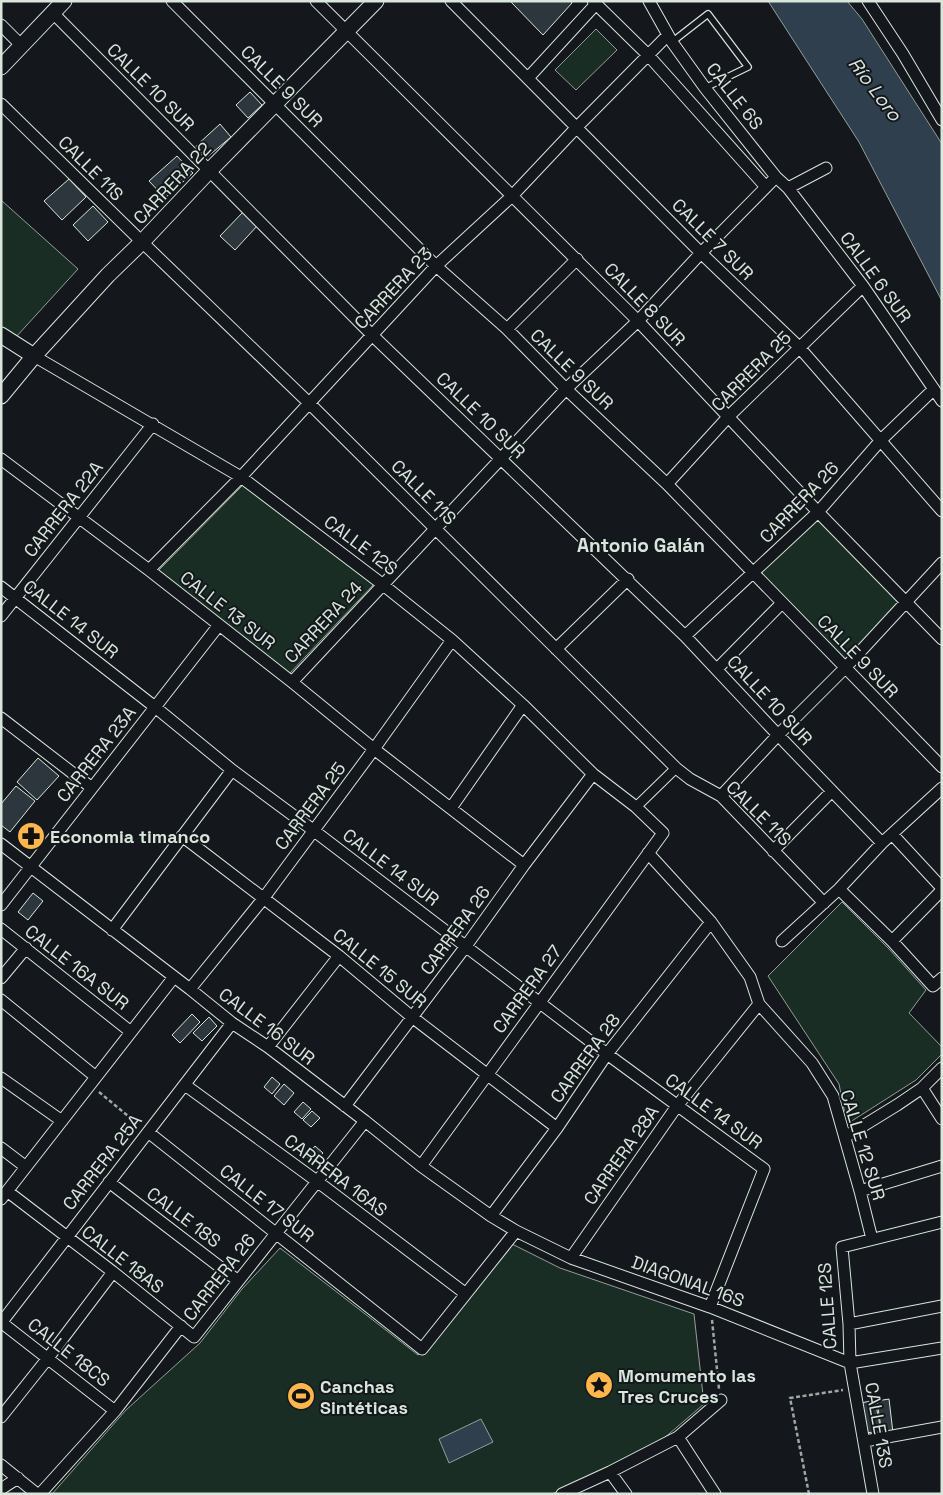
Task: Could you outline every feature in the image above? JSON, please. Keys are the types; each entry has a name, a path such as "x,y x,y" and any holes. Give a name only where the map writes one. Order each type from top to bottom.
{"street":[{"path":"1,67 64,1"},
{"name":"CALLE 9 SUR","path":"172,1 436,266 507,329 566,389 667,484 942,767"},
{"name":"CALLE 8 SUR","path":"316,1 638,321 818,512 942,639"},
{"name":"CARRERA 22","path":"1,396 34,356 108,276 376,1"},
{"name":"CALLE 7 SUR","path":"451,1 701,253 799,347 942,510"},
{"name":"CALLE 6S","path":"648,1 669,39 705,88 776,177"},
{"path":"868,1 942,120"},
{"path":"528,78 594,3 648,55 766,187"},
{"name":"CALLE 10 SUR","path":"53,13 372,335 628,579 685,636 882,843"},
{"path":"1,25 22,46"},
{"name":"CARRERA 23","path":"149,570 241,477 436,266 512,196 648,55 669,39"},
{"name":"CALLE 11S","path":"1,104 309,403 676,768 690,779 721,796 824,903"},
{"path":"788,188 826,168"},
{"name":"CARRERA 24","path":"292,682 566,389 638,321 701,253 776,177"},
{"name":"CALLE 6 SUR","path":"776,177 788,188 863,286 942,401"},
{"path":"507,329 577,260"},
{"name":"CARRERA 25","path":"667,484 729,416 863,286"},
{"name":"CALLE 12S","path":"1,335 241,477 382,584 452,640 523,705 593,774 636,807 662,833"},
{"name":"CARRERA 26","path":"685,636 818,512 881,440 934,389"},
{"name":"CARRERA 22A","path":"1,616 153,424"},
{"name":"CALLE 13 SUR","path":"1,459 149,570 374,749 524,865"},
{"path":"721,796 778,735 846,667 942,563"},
{"path":"556,649 628,579"},
{"name":"CALLE 14 SUR","path":"1,587 155,707 232,770 314,830 607,1054 764,1169 710,1306"},
{"path":"717,669 782,603"},
{"name":"CARRERA 23A","path":"1,904 219,625"},
{"name":"CARRERA 25","path":"190,989 263,899 452,640"},
{"path":"451,808 523,705"},
{"path":"1,718 92,788"},
{"path":"636,807 676,768"},
{"path":"112,930 232,770"},
{"name":"CARRERA 26","path":"345,1106 593,774"},
{"path":"782,941 839,889 882,843 942,788"},
{"path":"773,851 832,792"},
{"name":"CARRERA 27","path":"421,1166 662,833"},
{"path":"892,834 939,892 942,907"},
{"name":"CALLE 15 SUR","path":"182,836 339,956 486,1075 557,1128"},
{"name":"CALLE 16 SUR","path":"1,844 174,976 232,1023 366,1121 421,1166 491,1216 516,1231"},
{"name":"CALLE 12 SUR","path":"648,853 711,922 750,977 759,1004 812,1063 833,1096 872,1239"},
{"path":"839,889 892,941 932,986 942,978"},
{"path":"892,941 939,892"},
{"name":"CARRERA 28","path":"491,1216 557,1128 607,1054 711,922"},
{"name":"CALLE 16A SUR","path":"1,929 131,1032"},
{"path":"1,978 26,948"},
{"path":"268,1048 339,956"},
{"path":"4,1195 174,976"},
{"path":"1,1000 93,1081"},
{"name":"CARRERA 28A","path":"571,1258 677,1106 759,1004"},
{"name":"CARRERA 25A","path":"1,1323 232,1023"},
{"path":"845,1137 922,1088 942,1068"},
{"path":"1,1078 62,1121"},
{"name":"CARRERA 16AS","path":"185,1084 466,1294"},
{"path":"922,1088 942,1120"},
{"name":"CARRERA 26","path":"194,1337 366,1121"},
{"name":"CALLE 17 SUR","path":"148,1132 422,1349 466,1294"},
{"path":"1,1148 26,1167"},
{"path":"860,1191 942,1166"},
{"name":"CALLE 18S","path":"109,1182 238,1280"},
{"name":"CALLE 18AS","path":"4,1195 113,1272 194,1337"},
{"path":"872,1239 942,1222"},
{"path":"466,1294 516,1231"},
{"name":"DIAGONAL 16S","path":"516,1231 571,1258 710,1306 850,1363"},
{"name":"CALLE 12S","path":"850,1363 849,1324 842,1247 872,1239"},
{"path":"1,1417 113,1272"},
{"path":"849,1324 942,1306"},
{"name":"CALLE 18CS","path":"1,1323 115,1411"},
{"name":"CARRERA 26","path":"38,1494 115,1411 181,1326"},
{"path":"850,1363 942,1348"},
{"name":"CALLE 13S","path":"850,1363 873,1494"},
{"path":"562,1494 678,1437 721,1400"},
{"path":"865,1441 942,1427"},
{"path":"678,1437 715,1494"},
{"path":"1,1465 38,1494"},
{"path":"610,1472 626,1494"},
{"path":"1,1489 18,1478"}],"lane":[{"path":"669,39 708,14 748,67 705,88"}],"path":[{"path":"93,1081 148,1132"},
{"path":"710,1306 721,1400"},
{"path":"808,1494 790,1398 854,1389"}],"green space":[{"path":"596,29 617,50 576,90 555,70"},
{"path":"1,200 78,269 16,337 1,327"},
{"path":"243,485 374,584 289,674 158,571"},
{"path":"818,512 906,602 846,667 753,573"},
{"path":"842,902 889,949 926,990 909,1013 942,1047 942,1054 916,1080 847,1124 839,1084 768,976"},
{"path":"508,1242 560,1268 694,1314 704,1404 663,1439 552,1494 52,1494 126,1410 200,1343 242,1289 280,1248 418,1355"}],"water":[{"name":"Río Loro","path":"768,1 847,1 862,19 942,144 942,301 859,142"},
{"path":"481,1419 493,1442 449,1463 439,1439"}],"building":[{"path":"510,1 571,1 572,3 543,35"},
{"path":"250,92 262,105 248,118 236,105"},
{"path":"220,124 231,137 206,158 196,146"},
{"path":"177,156 193,173 165,198 149,181"},
{"path":"69,179 86,197 62,220 44,201"},
{"path":"93,206 108,222 88,241 73,225"},
{"path":"244,211 258,225 235,250 220,236"},
{"path":"38,758 59,776 37,800 17,782"},
{"path":"16,786 35,801 10,832 1,825 1,804"},
{"path":"33,893 43,901 28,920 18,912"},
{"path":"192,1014 200,1022 180,1043 172,1035"},
{"path":"209,1017 217,1026 202,1041 193,1033"},
{"path":"272,1077 280,1084 272,1094 264,1087"},
{"path":"284,1084 294,1093 284,1105 274,1096"},
{"path":"303,1102 311,1109 302,1119 294,1112"},
{"path":"312,1111 320,1118 311,1127 303,1120"},
{"path":"315,1146 323,1153 314,1163 306,1156"},
{"path":"889,1399 893,1433 882,1435 877,1401"},
{"path":"875,1400 881,1431 866,1433 861,1403"}],"place":[{"name":"Economia timanco","path":"31,836"},
{"name":"Momumento las Tres Cruces","path":"599,1385"},
{"name":"Canchas Sintéticas","path":"301,1396"}],"district":[{"name":"Antonio Galán","path":"641,545"}]}
